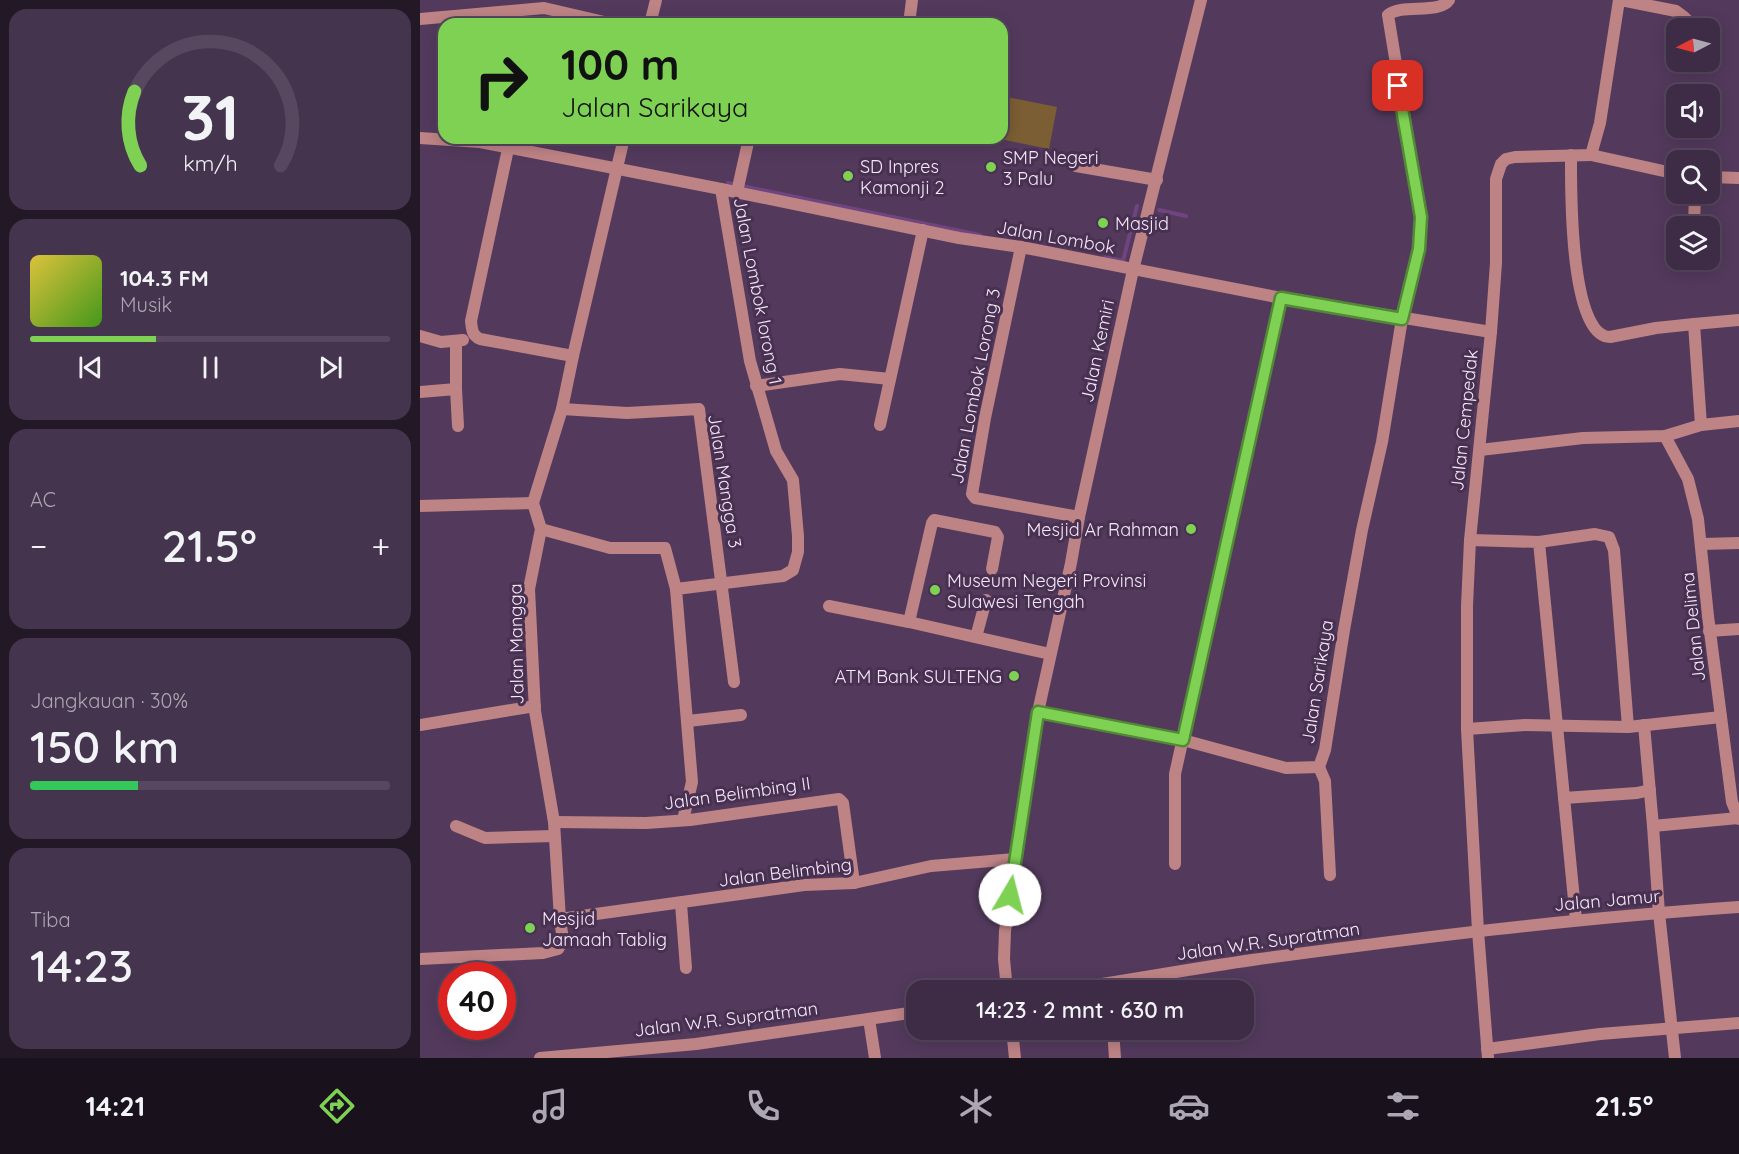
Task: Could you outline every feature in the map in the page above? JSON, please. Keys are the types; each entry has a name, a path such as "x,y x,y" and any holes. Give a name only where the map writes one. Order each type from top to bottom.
{"street":[{"path":"652,18 656,0"},
{"path":"910,18 912,0"},
{"name":"Jalan Kemiri","path":"1007,980 1005,931 1038,712 1133,270 1201,0"},
{"name":"Jalan Sarikaya","path":"1038,712 1183,740 1286,768 1319,767 1325,750 1344,630 1362,530 1382,442 1402,319 1419,249 1421,217 1388,15 1397,10 1443,6 1449,0"},
{"path":"1592,155 1600,123 1620,0 1676,11 1685,18"},
{"path":"420,19 544,8 588,18"},
{"name":"Jalan Lombok","path":"420,138 438,139"},
{"name":"Jalan Lombok","path":"488,144 959,238 1021,247 1281,298 1491,332"},
{"path":"420,506 533,503 562,409 622,144"},
{"path":"737,192 747,144"},
{"path":"508,149 471,321 475,336 480,339 573,356"},
{"path":"1571,155 1572,222 1580,296 1585,311 1596,330 1603,336 1610,337 1656,328 1739,320"},
{"name":"Jalan Cempedak","path":"1488,1054 1478,931 1467,729 1467,606 1470,540 1496,263 1498,171 1506,159 1515,157 1592,155 1666,172"},
{"path":"1076,166 1157,180"},
{"path":"1720,177 1739,178"},
{"name":"Jalan Lombok lorong 1","path":"721,189 737,293 756,386 776,451 793,480 798,536 796,562 793,570 783,576 722,584"},
{"path":"880,425 923,230"},
{"name":"Jalan Lombok Lorong 3","path":"1021,247 985,418 972,494 975,498 1078,518"},
{"path":"1175,864 1175,774 1281,298"},
{"path":"1694,324 1701,425"},
{"path":"420,336 441,342 475,336"},
{"path":"456,341 458,426"},
{"path":"756,386 840,374 890,379"},
{"path":"420,392 456,389"},
{"name":"Jalan Mangga 3","path":"562,409 627,413 699,409 734,682"},
{"path":"1480,450 1583,438 1665,436 1701,425 1739,421"},
{"name":"Jalan Delima","path":"1665,436 1688,479 1698,519 1709,630 1732,802 1739,819"},
{"name":"Jalan Mangga","path":"420,959 551,951 558,949 563,940 554,822 535,706 529,589 541,529 533,503"},
{"path":"909,622 934,520 995,532 998,537 992,569"},
{"path":"541,529 610,548 665,548 676,589 688,721 692,782 683,820"},
{"path":"1470,540 1539,542 1595,534 1609,537 1614,550 1628,727"},
{"path":"1539,542 1576,920"},
{"path":"1702,544 1739,543"},
{"path":"676,589 722,584"},
{"path":"976,637 986,600"},
{"path":"829,606 1050,654"},
{"path":"1709,630 1739,629"},
{"path":"420,725 535,706"},
{"path":"688,721 741,715"},
{"path":"1467,729 1525,725 1628,727 1721,717"},
{"path":"1644,725 1659,913 1675,1058"},
{"path":"1319,767 1325,781 1330,876"},
{"path":"1564,798 1650,790"},
{"name":"Jalan Belimbing II","path":"554,822 646,823 838,799 843,803 854,883"},
{"path":"1653,826 1739,819"},
{"path":"456,826 485,838 554,836"},
{"name":"Jalan Belimbing","path":"560,919 804,885 854,883 931,866 1015,859"},
{"path":"681,903 686,968"},
{"name":"Jalan Jamur","path":"1478,931 1576,920 1739,907"},
{"name":"Jalan W.R. Supratman","path":"1144,980 1250,960 1478,931"},
{"name":"Jalan W.R. Supratman","path":"540,1058 696,1044 906,1013"},
{"path":"869,1018 875,1058"},
{"path":"1488,1054 1600,1034 1739,1023"},
{"path":"1013,1040 1015,1058"},
{"path":"1114,1040 1115,1058"},
{"path":"696,1044 698,1058"}],"shaded area":[{"path":"1008,97 1057,107 1049,149 1008,141"}],"waterway":[{"path":"728,183 980,235"},
{"path":"1105,257 1123,261 1137,206"},
{"path":"1159,210 1186,216"}],"place":[{"name":"SMP Negeri 3 Palu","path":"991,167"},
{"name":"SD Inpres Kamonji 2","path":"848,176"},
{"name":"Masjid","path":"1103,223"},
{"name":"Mesjid Ar Rahman","path":"1191,529"},
{"name":"Museum Negeri Provinsi Sulawesi Tengah","path":"935,590"},
{"name":"ATM Bank SULTENG","path":"1014,676"},
{"name":"Mesjid Jamaah Tablig","path":"530,928"}],"route":[{"path":"1010,895 1038,712 1183,740 1281,298 1402,319 1419,249 1421,217 1398,86"}]}
